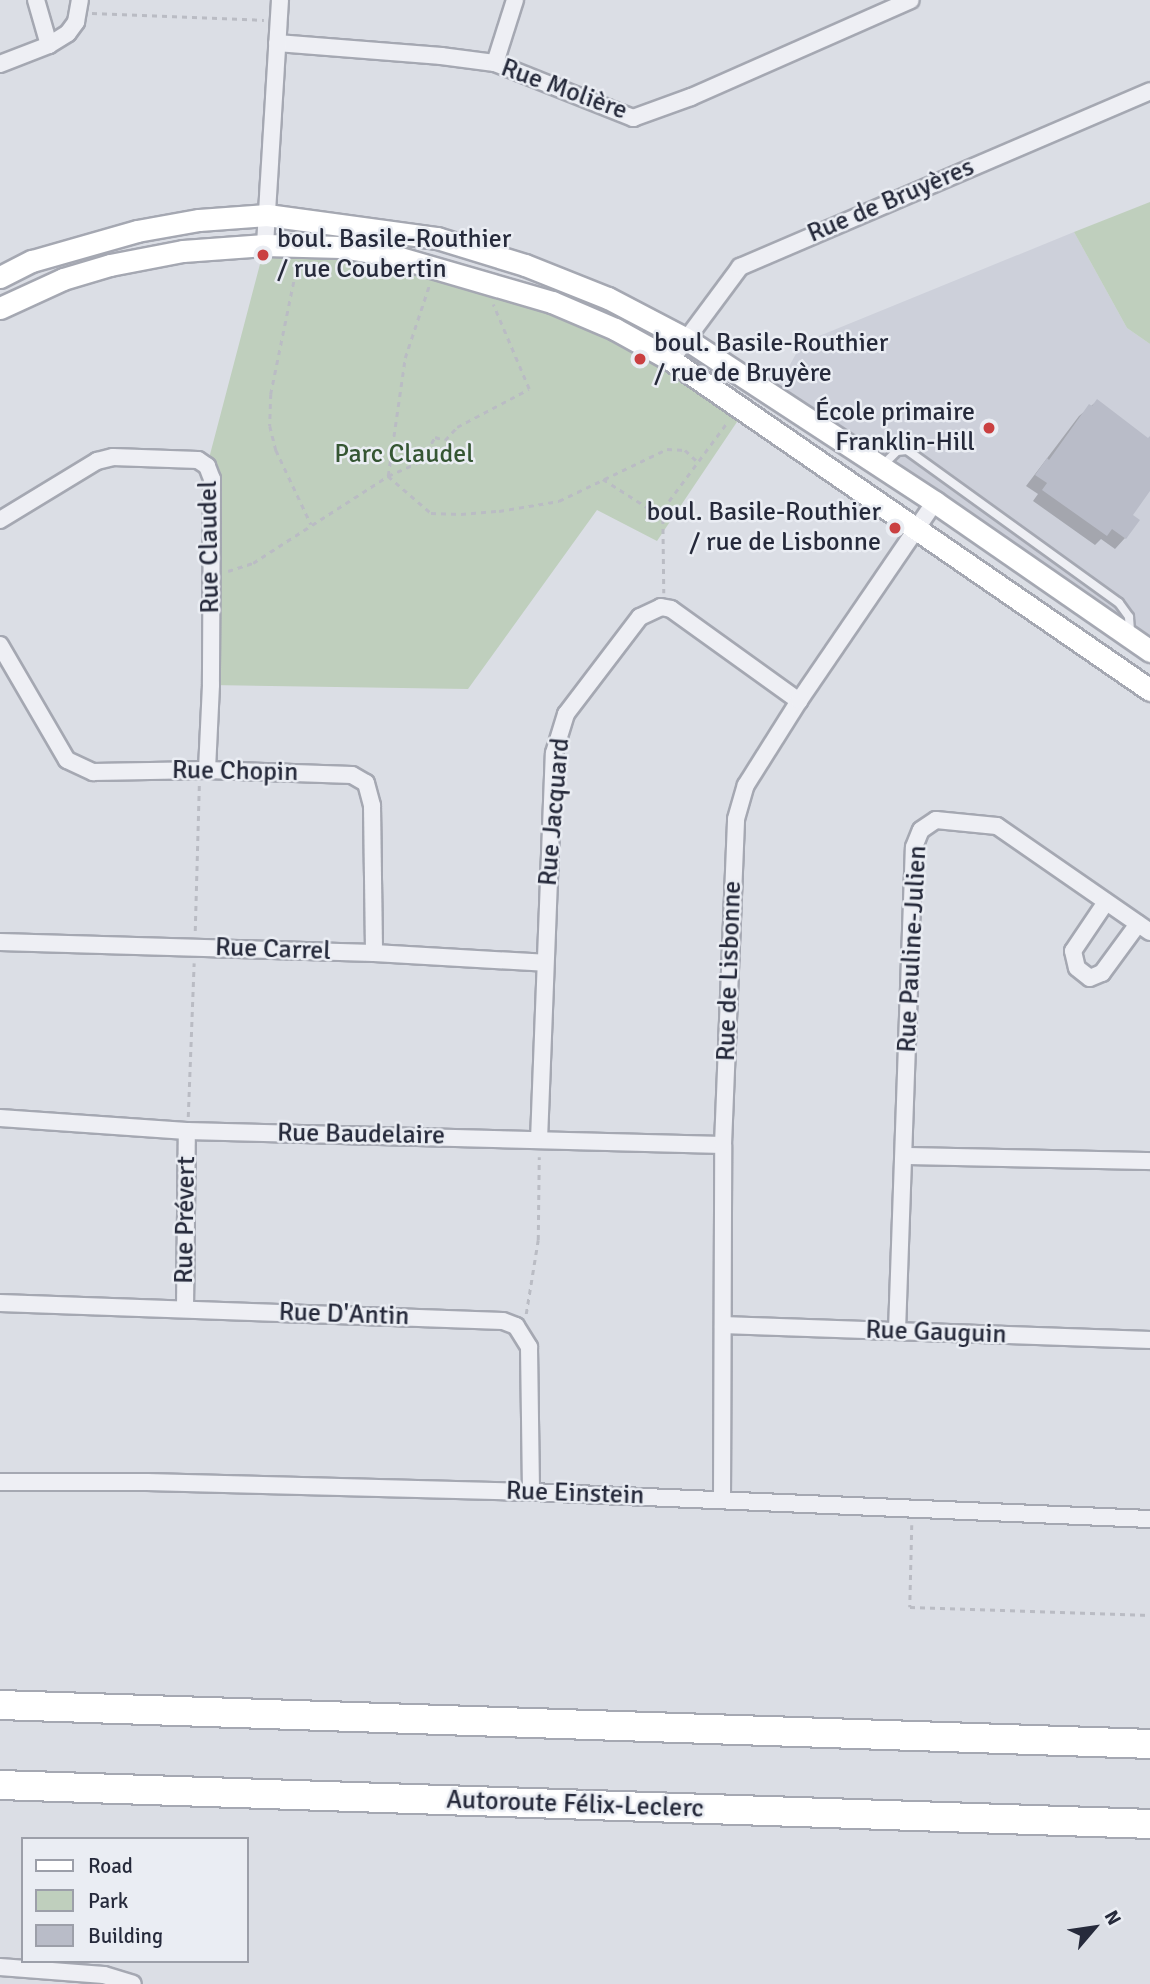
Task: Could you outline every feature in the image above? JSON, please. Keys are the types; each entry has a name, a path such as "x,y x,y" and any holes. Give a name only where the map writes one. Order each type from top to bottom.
{"highway":[{"path":"0,1705 1150,1744"},
{"name":"Autoroute Félix-Leclerc","path":"0,1784 1150,1824"}],"street":[{"path":"36,0 49,45"},
{"path":"265,245 280,0"},
{"path":"495,63 515,0"},
{"name":"Rue Molière","path":"277,44 441,55 495,63 633,118 704,91 911,0"},
{"path":"0,64 49,45 68,33 79,6"},
{"name":"Rue de Bruyères","path":"671,360 733,273 748,262 1150,91"},
{"path":"0,277 32,261 137,231 199,220 267,215 437,238 563,278 686,339 882,466 1150,651"},
{"path":"0,308 63,279 110,265 183,251 265,245 341,247 436,267 551,302 615,330 671,360 1150,690"},
{"name":"Rue Claudel","path":"0,520 97,461 113,457 198,460 207,466 212,479 211,685 207,770"},
{"name":"Rue de Lisbonne","path":"722,1499 723,1145 736,818 746,785 799,701 935,502"},
{"path":"664,607 671,609 799,701"},
{"name":"Rue Jacquard","path":"539,1140 554,753 566,715 640,617 664,607"},
{"path":"1113,666 1130,636"},
{"name":"Rue Chopin","path":"0,645 66,760 93,772 207,770 352,775 366,783 372,806 374,953"},
{"name":"Rue Pauline-Julien","path":"897,1331 914,847 921,830 928,822 936,820 997,827 1144,928 1102,973 1090,978 1077,968 1073,951 1106,902"},
{"name":"Rue Carrel","path":"0,942 374,953 545,963"},
{"name":"Rue Baudelaire","path":"0,1118 187,1131 723,1145"},
{"name":"Rue Prévert","path":"185,1308 187,1131"},
{"path":"904,1156 1150,1161"},
{"name":"Rue D'Antin","path":"0,1303 503,1321 521,1332"},
{"name":"Rue Gauguin","path":"723,1325 1150,1340"},
{"path":"521,1332 529,1347 531,1492"},
{"name":"Rue Einstein","path":"0,1482 147,1482 531,1492 1150,1519"},
{"path":"0,1967 104,1975 133,1984"}],"lane":[{"path":"882,466 897,451 907,450 1119,603 1129,617 1130,636"}],"path":[{"path":"79,6 278,21"},
{"path":"302,246 271,394 270,426 275,450 311,524"},
{"path":"388,476 405,358 436,267"},
{"path":"211,576 253,563 388,476 422,461 435,437 445,440 457,427 529,389 484,281"},
{"path":"664,607 663,509 730,418 745,410"},
{"path":"388,476 431,513 461,514 499,512 559,501 667,449 685,450 699,463"},
{"path":"603,480 653,511 663,509"},
{"path":"521,1332 528,1307 538,1240 539,1140"},
{"path":"913,1508 910,1607 1150,1615"}],"shaded area":[{"name":"École primaire Franklin-Hill","path":"1074,232 1127,328 1150,344 1150,652 776,390 802,343"}],"green space":[{"path":"1150,202 1150,344 1127,328 1074,232"},
{"name":"Parc Claudel","path":"265,245 341,247 551,302 745,410 657,541 597,510 468,689 211,685 207,466"}],"building":[{"path":"1097,399 1148,438 1150,436 1150,491 1133,515 1140,520 1126,539 1112,529 1107,536 1042,490 1047,483 1035,475 1089,404 1092,406"}],"place":[{"name":"boul. Basile-Routhier / rue Coubertin","path":"263,255"},
{"name":"boul. Basile-Routhier / rue de Bruyère","path":"640,359"},
{"name":"École primaire Franklin-Hill","path":"989,428"},
{"name":"boul. Basile-Routhier / rue de Lisbonne","path":"895,528"}]}
